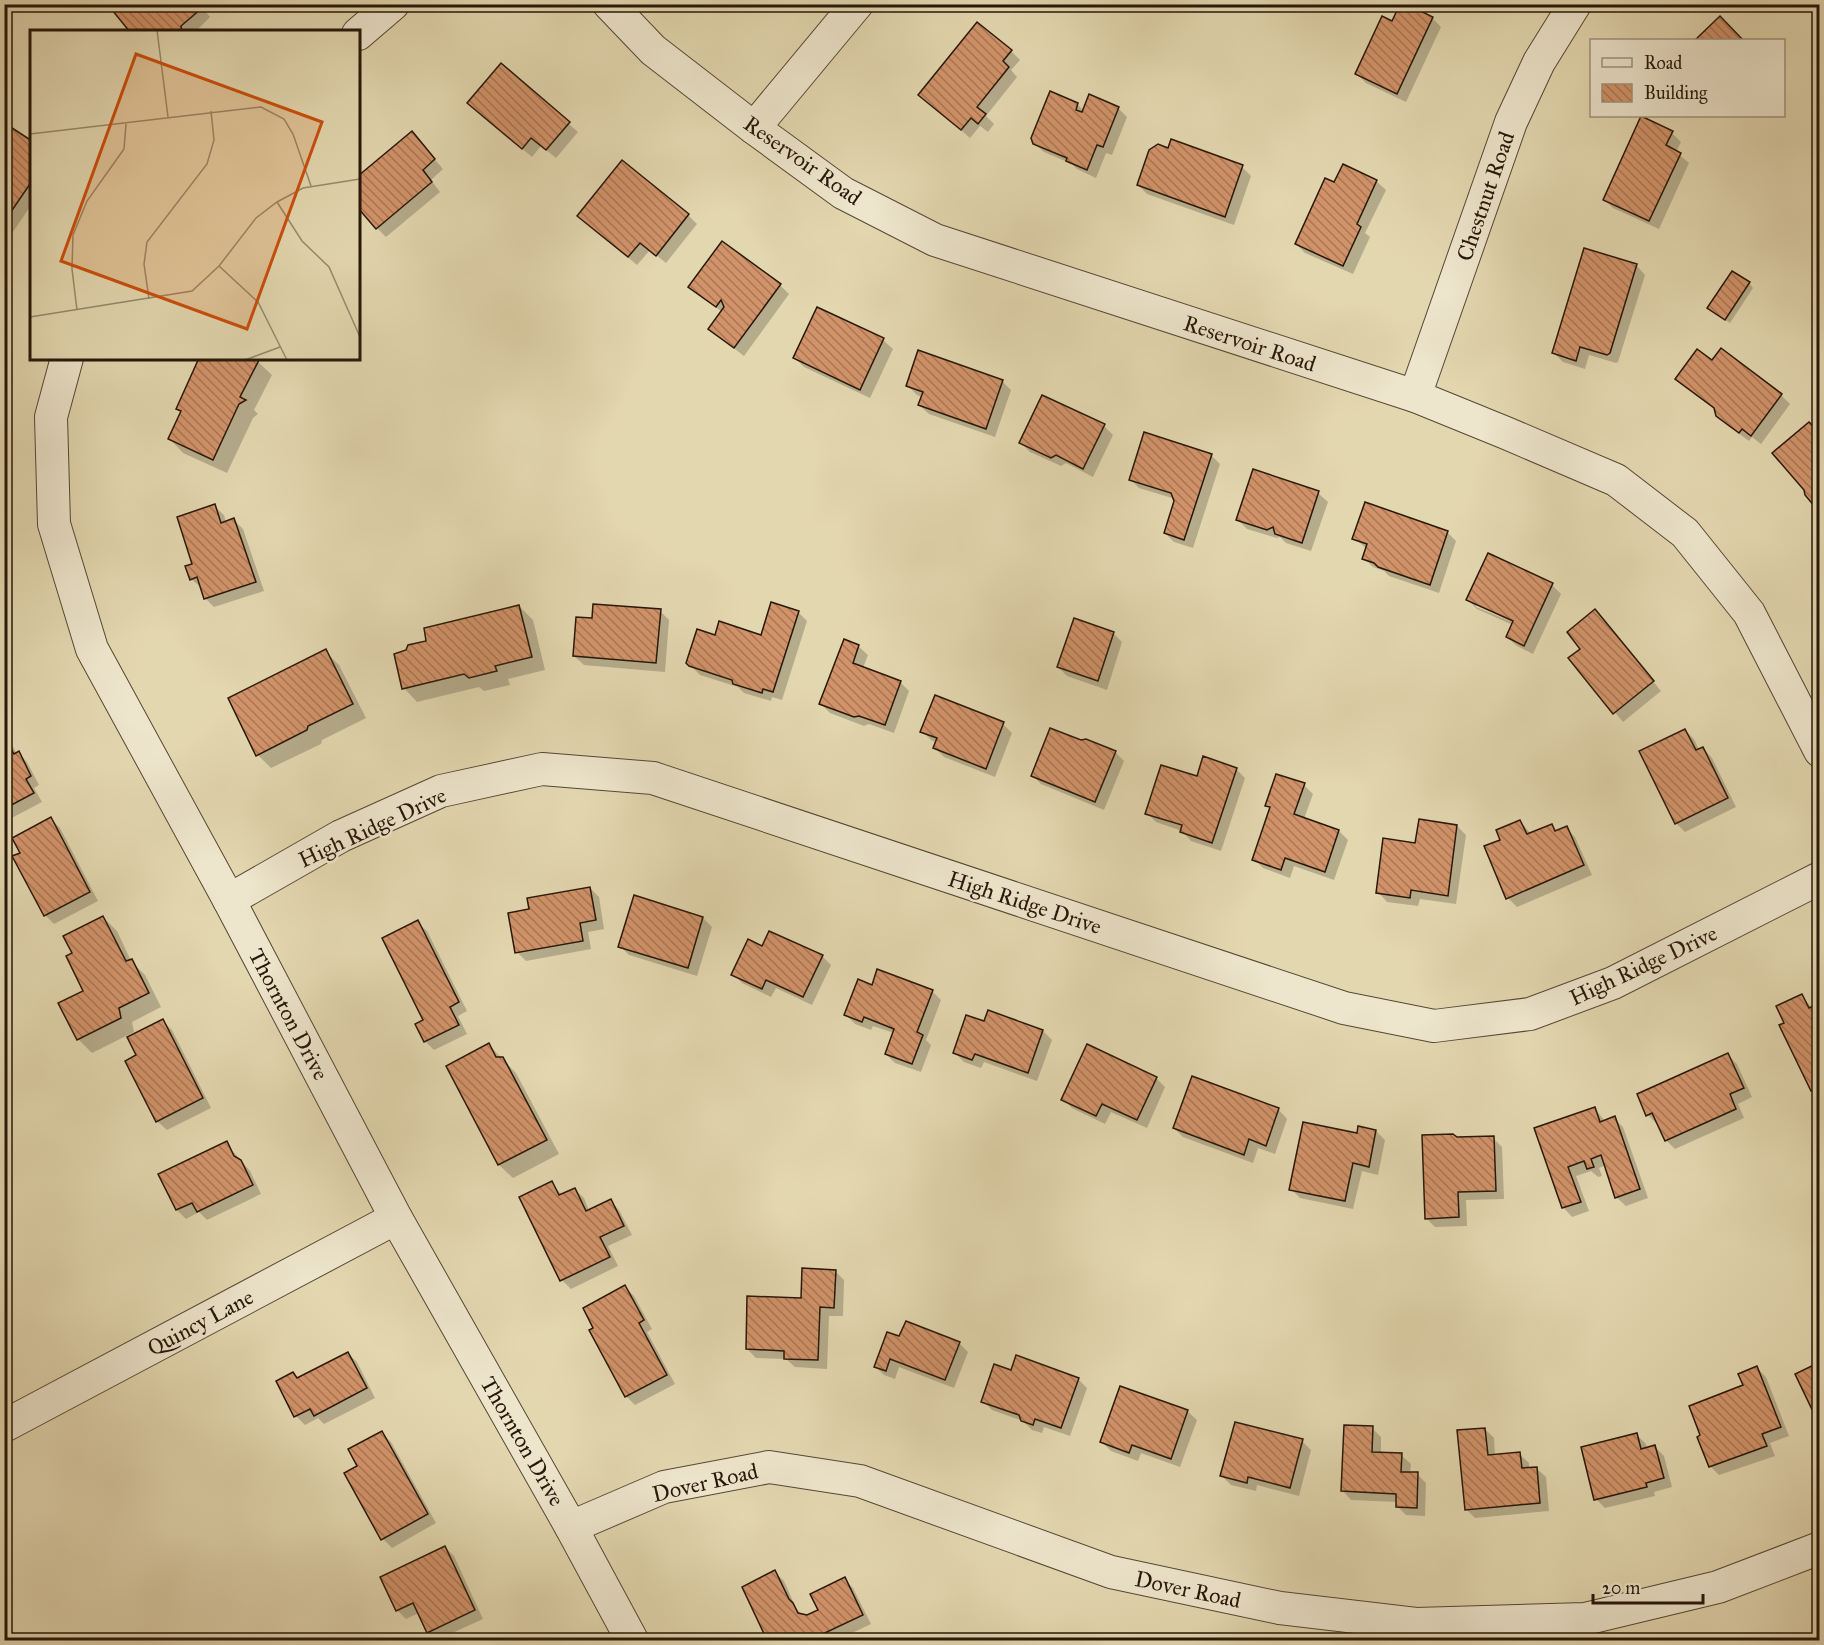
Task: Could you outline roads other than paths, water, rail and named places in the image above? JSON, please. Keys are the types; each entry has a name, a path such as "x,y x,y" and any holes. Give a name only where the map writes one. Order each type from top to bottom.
{"street":[{"path":"360,32 393,4"},
{"name":"Reservoir Road","path":"609,4 653,50 843,193 935,240 1415,396 1616,480 1685,533 1749,613 1820,751"},
{"path":"754,128 857,4"},
{"name":"Chestnut Road","path":"1415,396 1511,122 1539,62 1575,4"},
{"name":"Thornton Drive","path":"66,360 51,417 54,524 92,650 229,900 396,1218 571,1527 632,1641"},
{"name":"High Ridge Drive","path":"229,900 341,836 441,790 542,769 653,778 1344,1008 1434,1026 1530,1014 1613,983 1820,878"},
{"name":"Quincy Lane","path":"4,1426 396,1218"},
{"name":"Dover Road","path":"571,1527 664,1487 769,1467 860,1481 1111,1572 1280,1608 1416,1624 1585,1619 1718,1587 1820,1548"}]}
